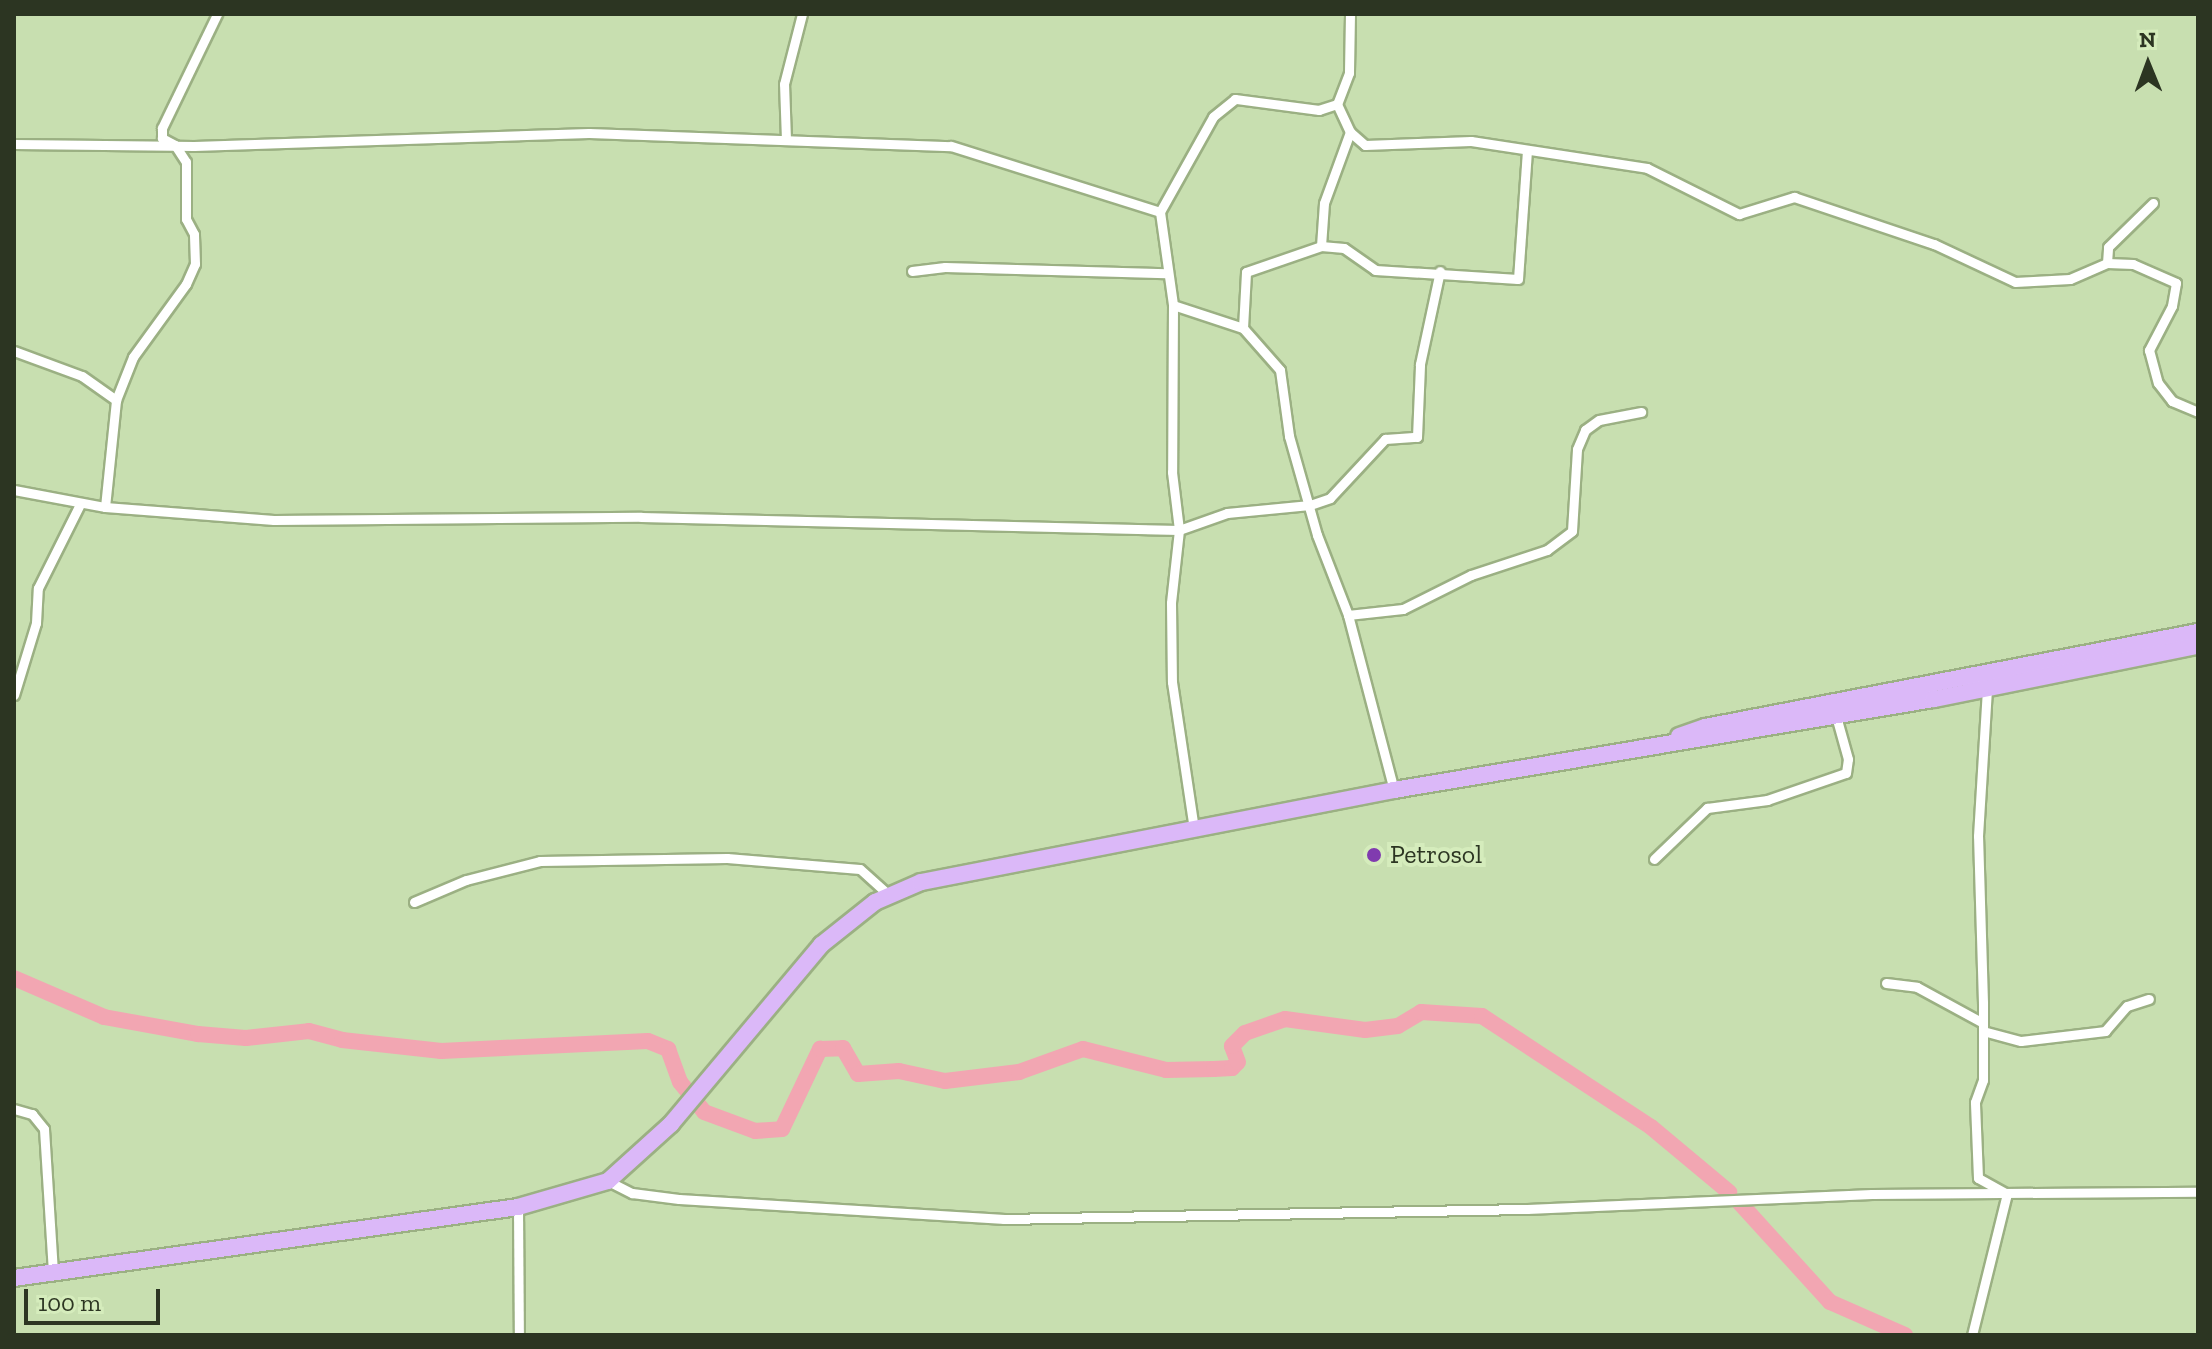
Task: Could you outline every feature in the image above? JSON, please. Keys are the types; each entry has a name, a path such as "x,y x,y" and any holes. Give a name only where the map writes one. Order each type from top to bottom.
{"highway":[{"path":"1651,746 1705,727 2198,632"},
{"path":"14,1278 518,1207 608,1181 671,1124 821,945 849,919 889,895 941,876 1394,790 1836,716 2198,646"}],"street":[{"path":"105,507 116,400 133,357 186,284 195,264 194,234 186,219 186,162 175,145 162,138 162,128 217,14"},
{"path":"786,140 784,84 802,14"},
{"path":"1350,14 1349,73 1337,104 1350,132 1365,145 1471,141 1647,168 1739,214 1794,197 1934,244 2015,282 2070,279 2107,263 2133,264 2176,283 2172,306 2149,350 2158,383 2172,401 2198,412"},
{"path":"1194,829 1172,682 1171,603 1179,530 1172,472 1173,305 1166,273 1160,212 1213,117 1235,99 1319,110 1337,104"},
{"path":"1321,246 1324,203 1350,132"},
{"path":"14,144 175,145 589,133 951,146 1160,212"},
{"path":"1243,328 1246,272 1321,246 1344,248 1375,270 1440,271 1518,279 1527,151"},
{"path":"2107,263 2108,247 2153,203"},
{"path":"912,271 945,267 1166,273"},
{"path":"14,490 105,507 274,520 641,517 1179,530 1227,513 1310,505 1330,498 1385,439 1417,437 1420,364 1440,271"},
{"path":"1173,305 1243,328 1280,370 1289,436 1348,615 1394,790"},
{"path":"14,351 82,376 116,400"},
{"path":"1348,615 1403,609 1471,575 1547,550 1572,531 1577,449 1585,430 1599,420 1641,412"},
{"path":"14,695 36,623 38,588 80,504"},
{"path":"1987,688 1978,836 1983,1027 1983,1080 1975,1102 1978,1178 2007,1194"},
{"path":"1654,859 1707,808 1767,800 1846,773 1848,759 1836,716"},
{"path":"414,902 466,880 540,861 713,858 860,869 889,895"},
{"path":"1886,983 1917,987 1983,1027 2021,1041 2105,1031 2127,1006 2149,999"},
{"path":"14,1109 32,1114 44,1129 53,1272"},
{"path":"608,1181 632,1193 679,1199 1004,1219 2198,1192"},
{"path":"1972,1335 2007,1194"},
{"path":"518,1207 522,1335"}],"waterway":[{"path":"14,978 104,1017 198,1034 246,1038 309,1031 342,1040 441,1051 648,1041 668,1049 680,1082 704,1112 755,1131 782,1129 820,1049 843,1048 858,1074 899,1071 945,1081 1019,1072 1083,1049 1166,1070 1214,1069 1232,1068 1238,1062 1232,1046 1245,1033 1285,1019 1365,1030 1398,1026 1421,1012 1482,1016 1651,1127 1729,1192"},
{"path":"1739,1202 1830,1302 1905,1335"}],"place":[{"name":"Petrosol","path":"1374,855"}]}
